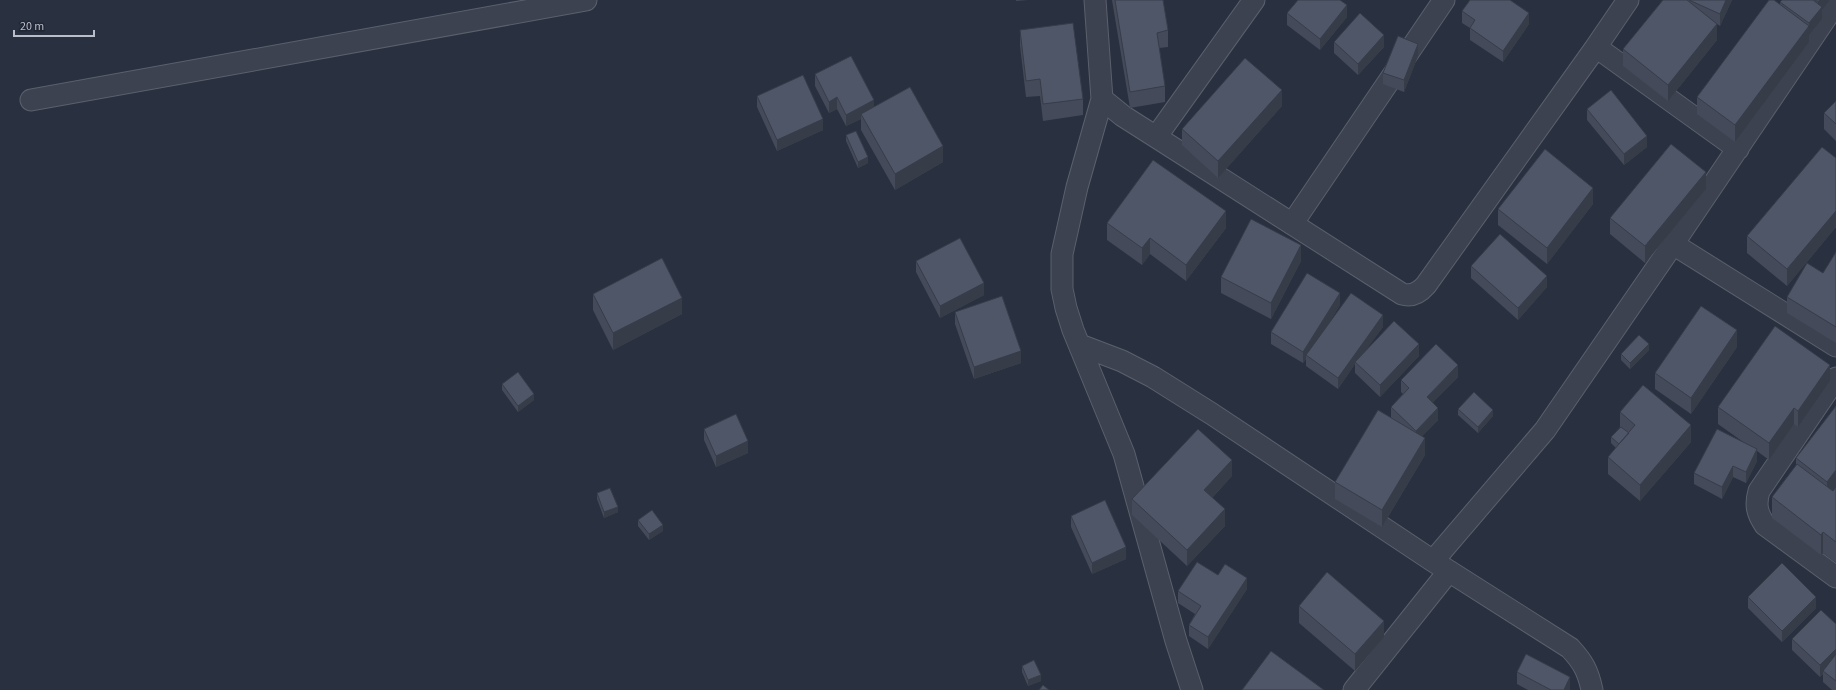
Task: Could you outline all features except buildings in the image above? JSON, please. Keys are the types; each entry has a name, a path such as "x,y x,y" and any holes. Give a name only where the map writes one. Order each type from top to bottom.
{"street":[{"path":"31,100 586,0"},
{"path":"1095,0 1102,99 1077,188 1062,254 1061,272 1063,296 1080,345 1124,454 1176,642 1192,690"},
{"path":"1156,137 1254,0"},
{"path":"1292,224 1444,0"},
{"path":"1102,99 1123,116 1402,294 1408,296 1422,290 1628,0"},
{"path":"1354,690 1441,566 1545,430 1674,244 1836,3"},
{"path":"1596,47 1738,149"},
{"path":"1674,244 1836,346"},
{"path":"1080,345 1122,361 1153,377 1212,414 1441,566 1570,648 1582,661 1588,674 1590,688"},
{"path":"1836,378 1759,491 1756,506 1759,516 1765,524 1836,577"}]}
